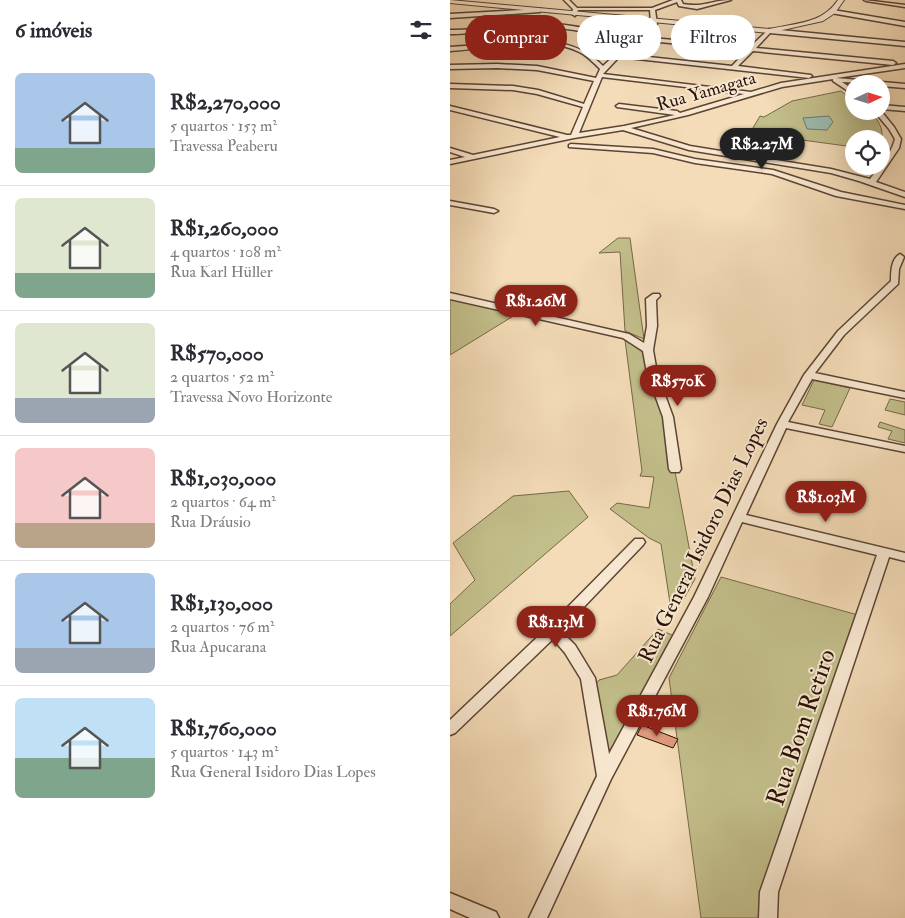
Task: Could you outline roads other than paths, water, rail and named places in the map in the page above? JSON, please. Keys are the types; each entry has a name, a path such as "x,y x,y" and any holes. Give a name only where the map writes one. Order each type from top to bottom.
{"street":[{"path":"566,0 576,11 607,15"},
{"path":"602,0 602,8"},
{"path":"629,0 631,8"},
{"path":"450,1 513,10 576,11 602,8 652,9 678,0 681,5 697,8 729,0"},
{"path":"755,45 769,31 821,20 833,12 842,0"},
{"path":"866,0 905,6"},
{"path":"450,16 494,14 513,10 532,9 544,11"},
{"path":"652,9 652,15"},
{"path":"494,14 513,10"},
{"path":"833,12 905,24"},
{"path":"661,22 905,44"},
{"path":"450,32 475,32 522,26 577,29"},
{"path":"450,49 484,48 541,42 584,53 600,75"},
{"path":"755,49 905,65"},
{"path":"450,108 571,136 600,75 612,60"},
{"path":"661,60 833,79 845,78"},
{"path":"734,68 741,60"},
{"name":"Rua Yamagata","path":"860,75 905,65"},
{"path":"450,67 497,66 537,68 753,93"},
{"name":"Rua Yamagata","path":"450,162 686,114 781,85 825,78 845,77"},
{"path":"833,79 845,86"},
{"path":"890,84 905,86"},
{"path":"450,86 512,88 538,92 585,106"},
{"path":"619,106 686,114"},
{"path":"890,108 905,109"},
{"path":"872,182 902,139 885,120"},
{"path":"624,128 677,145 812,167 872,182 905,195"},
{"path":"570,146 653,151 695,161 773,172 839,194 905,207"},
{"path":"896,148 905,150"},
{"path":"450,150 472,157"},
{"path":"450,203 494,211"},
{"path":"900,257 895,269 900,283"},
{"name":"Rua General Isidoro Dias Lopes","path":"538,918 605,776 701,597 782,424 809,375 841,333 900,283"},
{"path":"450,296 626,336 648,350"},
{"path":"656,296 651,299 652,326 648,350 652,372 668,417 675,469"},
{"path":"809,375 905,395"},
{"path":"782,424 905,449"},
{"path":"740,517 905,557"},
{"path":"450,729 553,631 639,542"},
{"name":"Rua Bom Retiro","path":"768,918 769,892 884,552"},
{"path":"553,631 570,649 588,678 605,776"},
{"path":"450,901 490,918"}],"water":[{"path":"829,116 833,122 827,130 807,129 803,118"}]}
